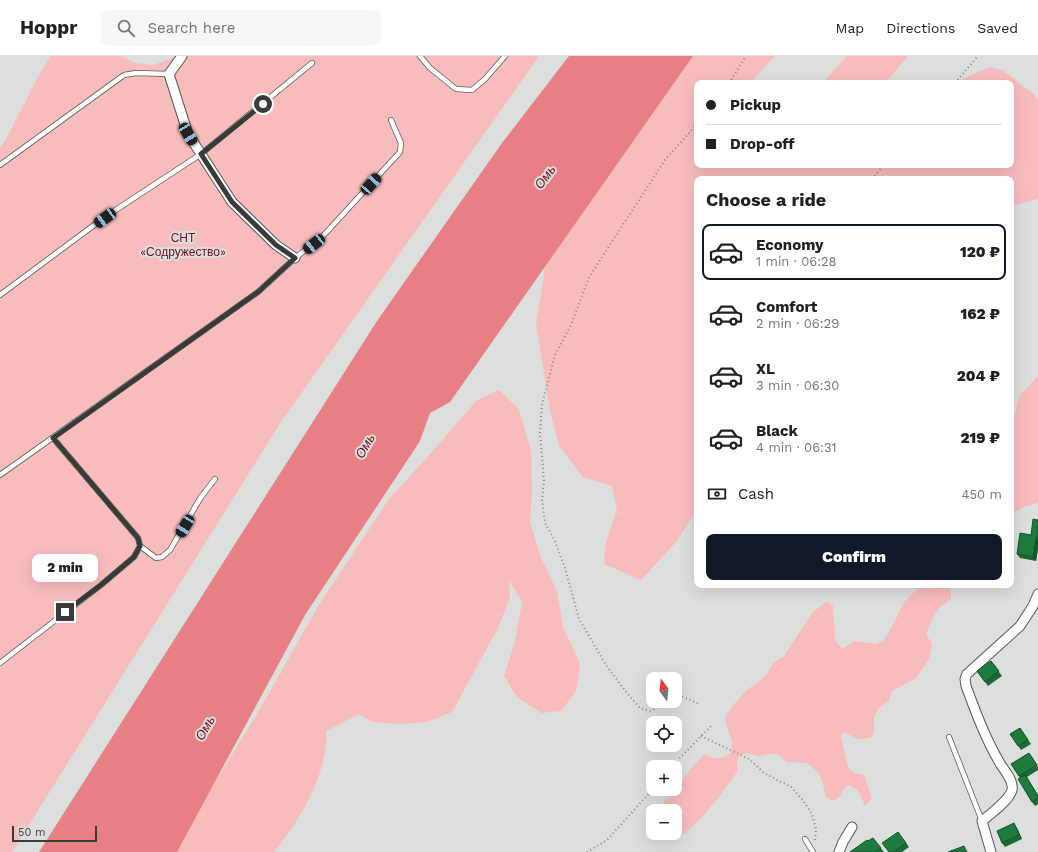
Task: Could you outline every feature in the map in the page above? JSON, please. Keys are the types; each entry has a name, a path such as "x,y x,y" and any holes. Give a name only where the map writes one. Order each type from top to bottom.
{"street":[{"path":"182,56 168,74 188,134 232,202 276,245 295,258"},
{"path":"991,852 982,821 1007,799 1012,790 1011,781 993,752 983,731 966,686 965,679 967,674 1020,626 1033,606 1038,594"},
{"path":"839,852 852,827"}],"lane":[{"path":"420,56 430,68 456,89 472,90 485,79 505,56"},
{"path":"0,295 105,218 201,154 312,63"},
{"path":"0,165 124,75 136,73 168,74"},
{"path":"0,475 258,292 295,258 323,236 400,152 401,143 391,120"},
{"path":"53,438 138,538 140,546 156,558 162,557 170,550 201,497 215,479"},
{"path":"0,663 101,585 134,557 140,546"},
{"path":"949,737 982,821"},
{"path":"805,839 813,852"}],"path":[{"path":"731,80 746,56"},
{"path":"958,80 978,56"},
{"path":"657,708 652,711 640,708 606,665 579,619 565,568 554,539 545,523 542,500 544,480 540,434 542,404 555,355 571,325 589,277 666,160 694,127"},
{"path":"875,176 881,168"},
{"path":"682,696 699,704"},
{"path":"678,760 712,724"},
{"path":"701,736 750,758 764,773 790,787 802,799 812,814 816,829 814,844"},
{"path":"588,852 607,840 648,796"}],"green space":[{"name":"СНТ «Содружество»","path":"51,56 121,56 135,63 153,65 171,59 175,56 539,56 281,422 12,852 0,852 0,148 39,75"},
{"path":"680,56 775,56 753,80 694,80 694,168 1014,168 1014,80 961,80 989,67 1002,70 1035,95 1038,100 1038,199 1015,205 1014,208 1014,176 694,176 694,514 677,541 641,580 604,564 606,542 617,509 612,486 583,477 559,446 550,411 536,323 548,238"},
{"path":"847,56 908,56 888,80 826,80"},
{"path":"1038,376 1038,503 1023,507 1014,513 1014,416 1020,395"},
{"path":"499,390 519,409 531,451 532,490 530,522 541,558 557,591 563,627 580,664 576,691 561,711 541,713 517,697 504,676 515,641 522,602 509,580 510,598 498,628 452,712 427,722 400,724 372,722 359,714 326,731 326,747 323,763 310,796 284,840 274,852 172,852 256,716 320,603 389,499 476,401"},
{"path":"918,588 950,588 951,599 941,606 935,614 926,634 932,644 929,659 916,678 892,691 889,701 881,706 874,717 874,732 870,738 858,739 843,732 841,736 848,767 855,773 864,775 872,798 865,806 857,790 848,785 834,801 826,797 823,783 819,774 807,763 787,762 775,753 758,756 746,753 740,755 737,760 737,772 719,797 703,816 682,835 682,804 664,804 665,800 670,796 682,796 682,782 685,776 705,754 713,758 719,758 732,752 732,742 725,720 726,716 734,704 747,690 767,674 773,663 784,656 813,612 826,602 833,606 835,639 842,649 855,641 876,644 884,640 904,602"}],"water":[{"name":"Омь","path":"569,56 693,56 450,402 430,413 420,441 305,615 177,852 39,852 377,321 502,143"}],"building":[{"path":"1033,519 1038,520 1038,537 1036,537 1033,557 1017,554 1020,533 1031,535"},
{"path":"991,661 999,671 985,682 977,671"},
{"path":"1020,728 1028,740 1018,746 1010,734"},
{"path":"1029,753 1037,765 1019,776 1011,764"},
{"path":"1025,775 1038,796 1038,798 1032,802 1018,779"},
{"path":"1014,823 1019,835 1002,843 997,831"},
{"path":"898,832 906,843 894,852 889,852 882,843"},
{"path":"873,838 881,848 875,852 850,852 867,840 868,841"},
{"path":"964,846 967,852 948,852"}],"route":[{"path":"65,612 101,585 134,557 140,546 138,538 53,438 258,292 295,258 276,245 232,202 201,154 263,104"}]}
